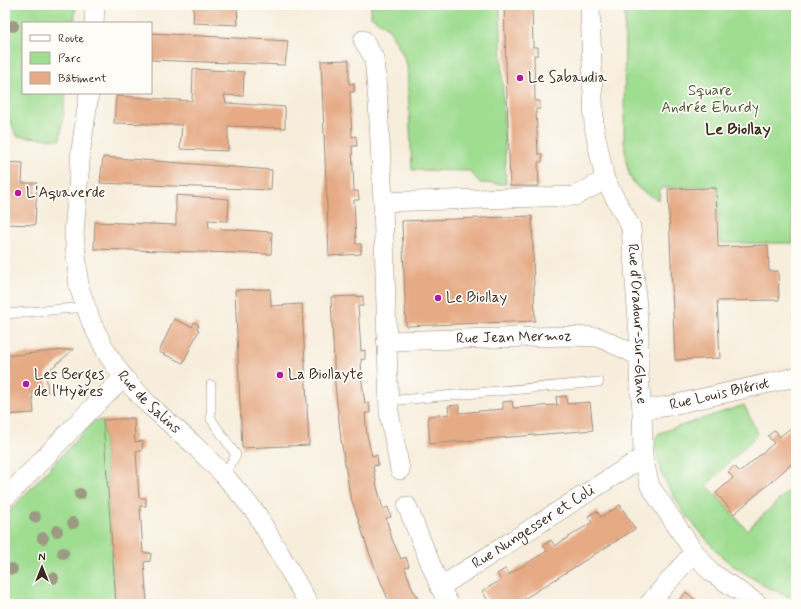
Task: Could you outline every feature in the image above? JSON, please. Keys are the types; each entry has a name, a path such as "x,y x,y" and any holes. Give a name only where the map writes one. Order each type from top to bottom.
{"street":[{"path":"94,22 95,5"},
{"name":"Rue d'Oradour-sur-Glane","path":"590,5 594,127 605,180 631,227 639,335 643,457 650,486 694,552 711,572 758,604"},
{"path":"363,40 374,58 383,202 388,412 400,470"},
{"name":"Rue de Salins","path":"89,94 81,150 74,233 80,287 92,324 108,354 124,378 148,404 193,444 224,475 256,513 309,604"},
{"path":"383,202 575,196 605,180"},
{"name":"Rue Jean Mermoz","path":"386,341 569,336 598,338 639,356"},
{"name":"Rue Louis Blériot","path":"642,410 668,406 796,376"},
{"path":"5,498 32,472 108,391 124,378"},
{"name":"Rue Nungesser et Coli","path":"440,588 643,457"},
{"path":"407,506 440,588 449,604"},
{"path":"649,604 694,552"}],"lane":[{"path":"5,314 86,307"},
{"path":"388,401 599,382"},
{"path":"211,385 211,419 236,455 224,475"}],"green space":[{"path":"5,5 76,5 74,22 22,22 22,94 66,94 60,140 17,136 5,110"},
{"path":"371,5 500,5 506,184 480,183 470,171 412,170 407,65 389,29 371,16"},
{"name":"Square Andrée Eburdy","path":"625,5 796,5 796,163 793,163 793,243 720,243 716,186 660,188 659,200 642,191 633,182 628,168 624,142"},
{"path":"744,405 758,434 707,485 747,530 796,484 796,600 765,586 732,565 720,555 684,513 662,476 654,441 659,433"},
{"path":"103,420 116,604 5,604 5,516 94,421"}],"building":[{"path":"194,5 237,5 238,25 193,23"},
{"name":"Le Sabaudia","path":"504,5 532,5 533,47 538,47 538,55 534,55 535,101 540,101 540,109 536,109 538,154 542,154 542,162 538,162 539,186 510,186"},
{"path":"152,33 288,41 285,65 152,60"},
{"path":"349,60 349,84 354,83 354,92 350,92 352,137 356,136 357,146 352,146 354,191 358,191 359,200 354,200 356,244 361,244 361,254 329,256 321,61"},
{"path":"193,69 244,72 243,96 224,95 226,103 285,107 285,128 228,126 228,151 180,149 182,125 114,123 116,96 192,101"},
{"path":"103,157 272,170 271,190 100,183"},
{"name":"L'Aquaverde","path":"5,162 23,163 22,183 37,183 35,225 5,224"},
{"path":"716,188 718,247 768,245 769,271 778,271 779,300 717,301 720,358 675,360 668,189"},
{"path":"176,195 229,199 228,221 208,220 209,228 272,232 271,254 94,249 95,222 176,225"},
{"path":"532,216 535,321 406,326 402,221"},
{"name":"La Biollayte","path":"270,289 271,306 302,304 309,445 242,448 235,290"},
{"path":"363,296 363,306 358,306 361,351 365,350 365,360 361,359 362,382 365,404 369,403 370,413 365,413 367,435 372,456 377,455 378,465 373,466 377,487 383,509 388,507 391,517 386,518 392,539 401,559 406,557 409,566 405,568 412,588 421,604 390,604 371,558 350,495 341,440 335,384 331,297"},
{"path":"174,319 192,327 194,322 199,325 197,329 199,330 183,363 159,352"},
{"name":"Les Berges de l'Hyères","path":"74,349 46,373 48,392 32,393 34,413 5,415 5,356"},
{"path":"566,396 567,404 590,402 593,430 430,444 428,416 449,414 448,406 459,405 459,413 503,409 503,402 512,401 513,408 557,405 556,397"},
{"path":"134,418 135,442 143,441 142,451 136,451 139,498 146,498 146,506 140,506 143,553 151,553 150,561 144,562 147,604 116,604 103,420"},
{"path":"796,423 796,460 734,514 716,493 733,478 728,472 734,466 740,472 774,443 768,436 775,430 780,437"},
{"path":"620,505 635,529 516,604 490,604 482,591 501,580 497,574 505,569 509,574 547,551 543,545 551,540 555,546 592,522 588,516 597,511 601,517"},
{"path":"686,592 700,604 675,604"}],"place":[{"name":"Le Sabaudia","path":"520,78"},
{"name":"L'Aquaverde","path":"18,193"},
{"name":"Le Biollay","path":"438,298"},
{"name":"La Biollayte","path":"280,375"},
{"name":"Les Berges de l'Hyères","path":"26,384"}],"district":[{"name":"Le Biollay","path":"738,129"}]}
